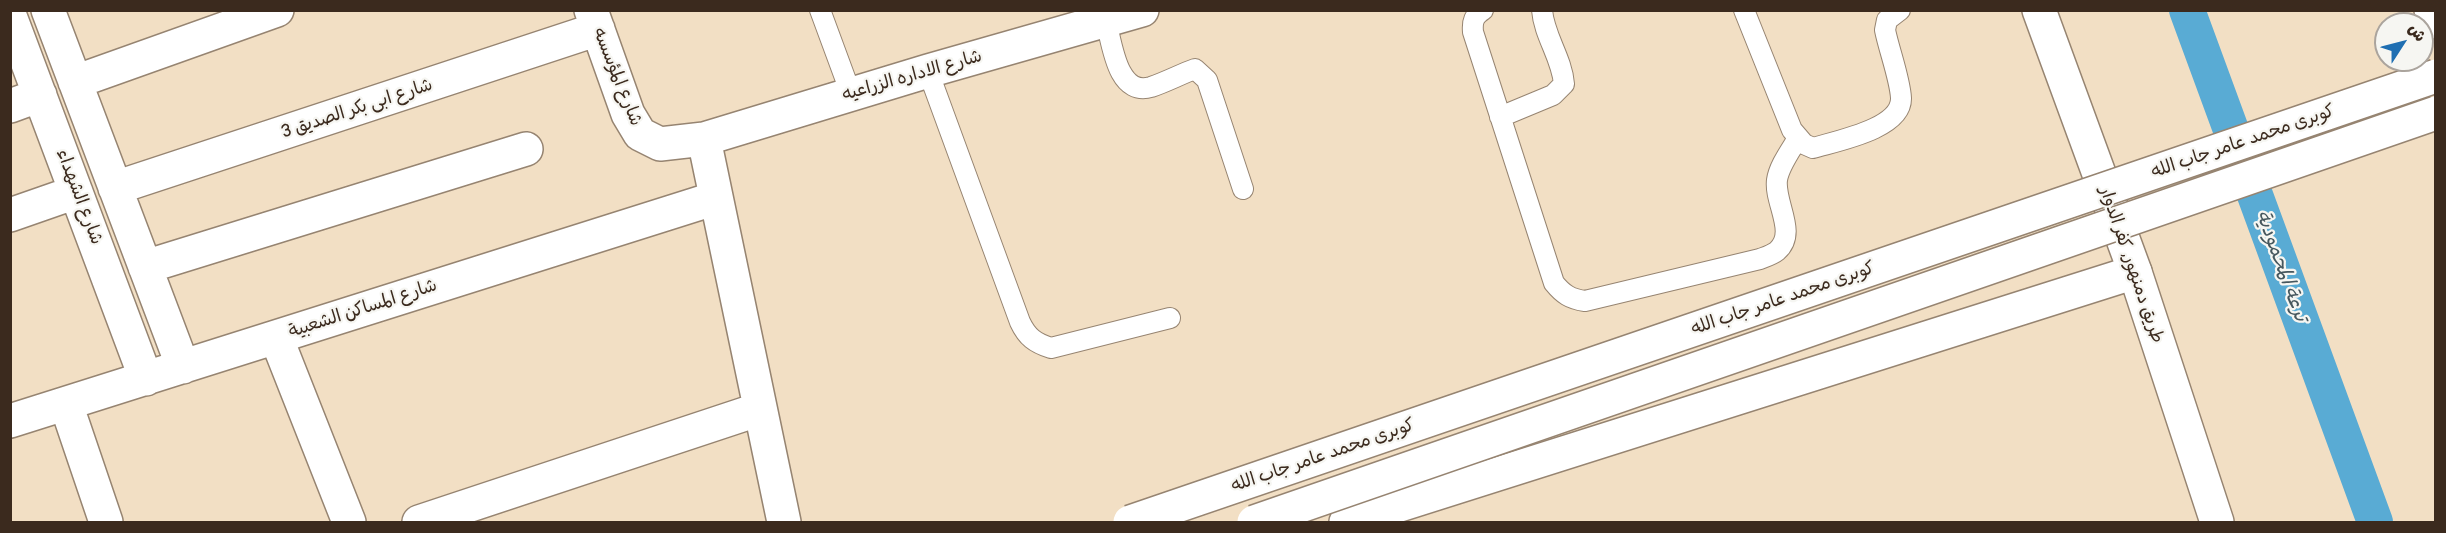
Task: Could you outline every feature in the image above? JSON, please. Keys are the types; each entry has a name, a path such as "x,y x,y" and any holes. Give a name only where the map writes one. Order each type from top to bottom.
{"street":[{"name":"شارع الشهداء","path":"48,10 183,367"},
{"path":"75,82 277,10"},
{"name":"شارع الاداره الزراعيه","path":"693,141 928,71 1090,19 1142,10"},
{"name":"طريق دمنهور, كفر الدوار","path":"2038,10 2135,273 2217,522"},
{"path":"2432,10 2436,22"},
{"name":"شارع الشهداء","path":"10,16 25,100 76,192 146,379"},
{"name":"شارع المؤسسه","path":"594,20 628,114 640,134 660,144 693,141"},
{"name":"شارع ابى بكر الصديق 3","path":"115,188 594,20"},
{"name":"كوبرى محمد عامر جاب الله","path":"1131,522 2436,76"},
{"name":"كوبرى محمد عامر جاب الله","path":"1254,522 2436,114"},
{"path":"693,141 716,198 784,522"},
{"path":"145,267 526,149"},
{"path":"10,215 76,192"},
{"name":"شارع المساكن الشعبية","path":"10,421 716,198"},
{"path":"1356,521 2135,273"},
{"path":"276,337 349,522"},
{"path":"66,404 106,522"},
{"path":"419,522 760,409"}],"lane":[{"path":"820,10 851,94"},
{"path":"1483,10 1476,15 1472,24 1473,32 1554,283 1563,294 1573,299 1585,302 1760,259 1776,252 1784,242 1786,231 1778,198 1777,179 1798,138"},
{"path":"1500,117 1553,95 1564,84 1563,75 1546,30 1542,10"},
{"path":"1744,10 1792,130 1798,138 1813,148 1884,125 1898,111 1901,99 1885,30 1887,20 1900,10"},
{"path":"1090,19 1126,82 1137,87 1148,88 1195,69 1203,73 1243,189"},
{"path":"928,71 1027,336 1051,348 1170,318"}],"waterway":[{"name":"ترعة المحمودية","path":"2187,10 2375,522"}]}
